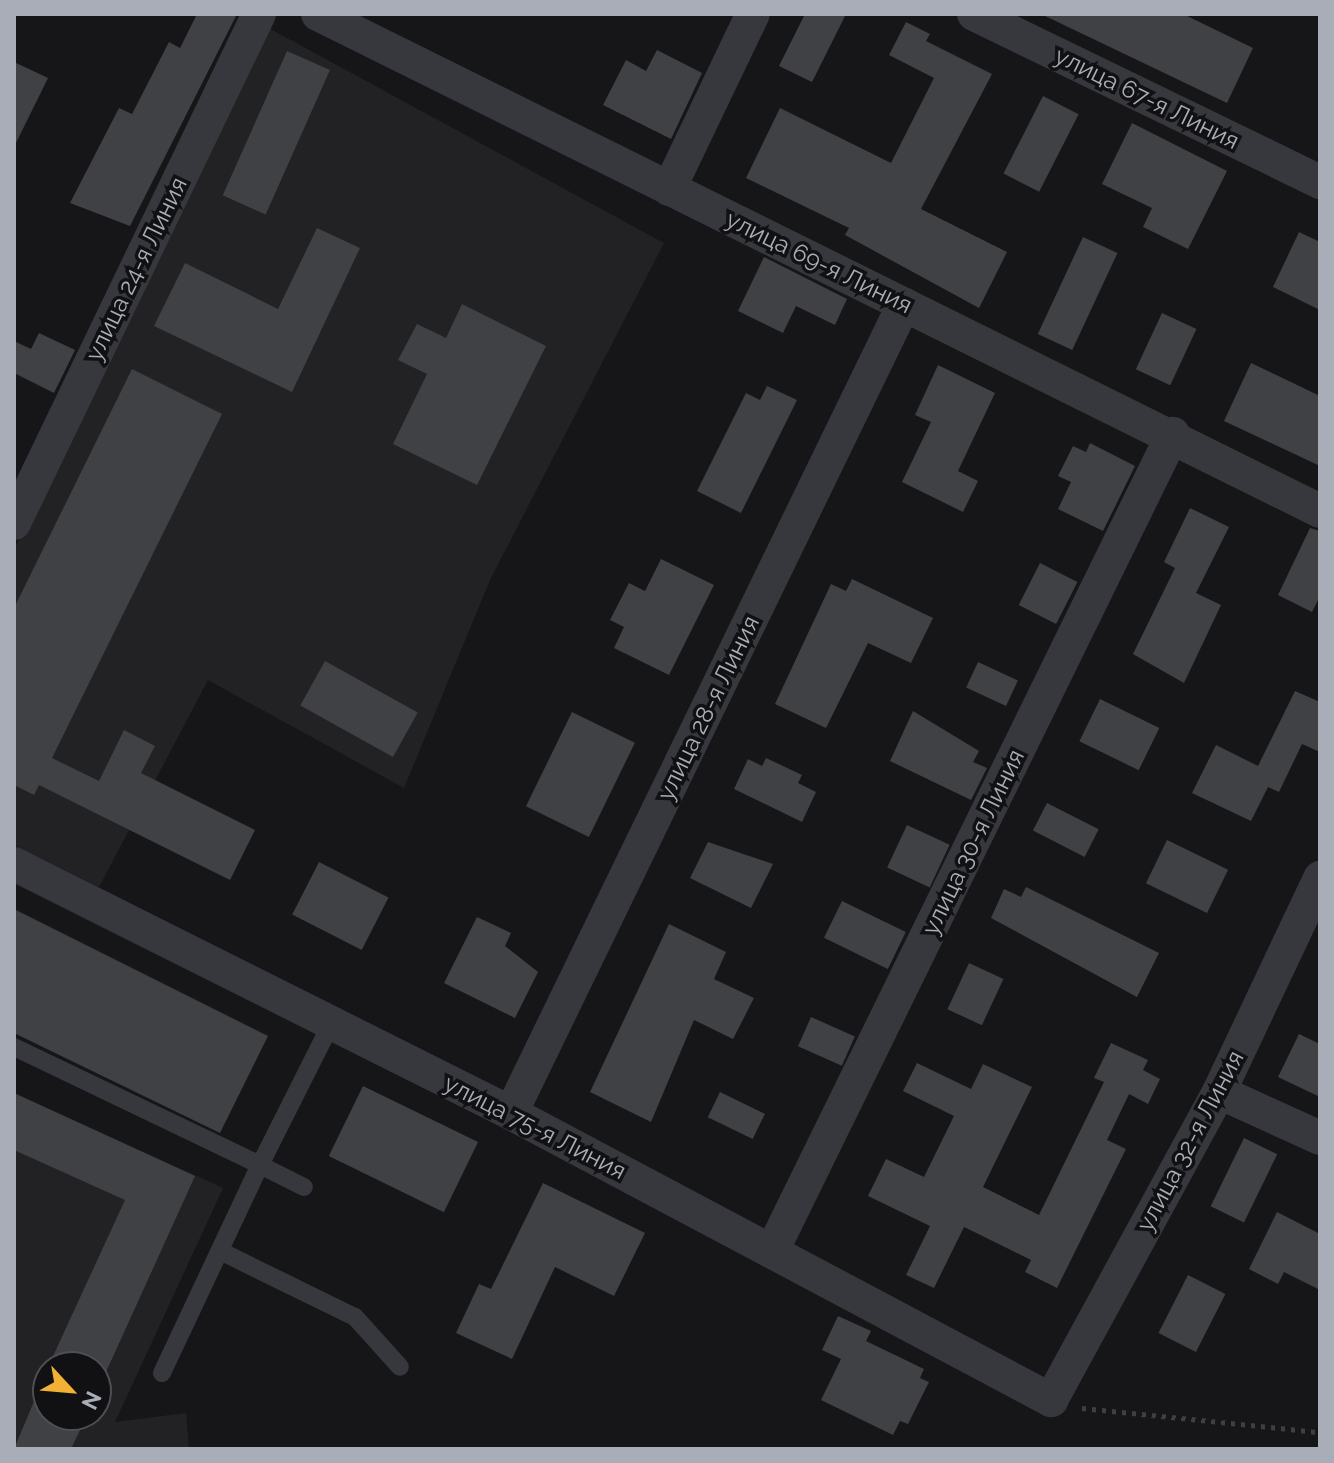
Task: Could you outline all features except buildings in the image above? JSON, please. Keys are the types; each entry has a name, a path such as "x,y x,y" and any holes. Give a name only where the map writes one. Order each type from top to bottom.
{"street":[{"name":"улица 24-я Линия","path":"14,523 259,14"},
{"name":"улица 69-я Линия","path":"318,14 1173,434 1320,511"},
{"path":"669,189 753,14"},
{"name":"улица 67-я Линия","path":"974,14 1320,182"},
{"name":"улица 28-я Линия","path":"511,1113 904,304"},
{"name":"улица 30-я Линия","path":"773,1249 1173,434"},
{"name":"улица 75-я Линия","path":"14,864 511,1113 773,1249 1051,1400"},
{"name":"улица 32-я Линия","path":"1051,1400 1219,1092 1320,878"},
{"path":"1219,1092 1320,1138"}],"lane":[{"path":"162,1373 260,1165 331,1024"},
{"path":"14,1047 304,1187"},
{"path":"220,1251 355,1317 400,1367"}],"path":[{"path":"1051,1400 1320,1432"}],"shaded area":[{"path":"265,26 664,243 490,580 404,788 208,680 99,887 14,845 14,550"},
{"path":"14,1093 223,1188 115,1422 186,1413 189,1449 14,1449"}]}
